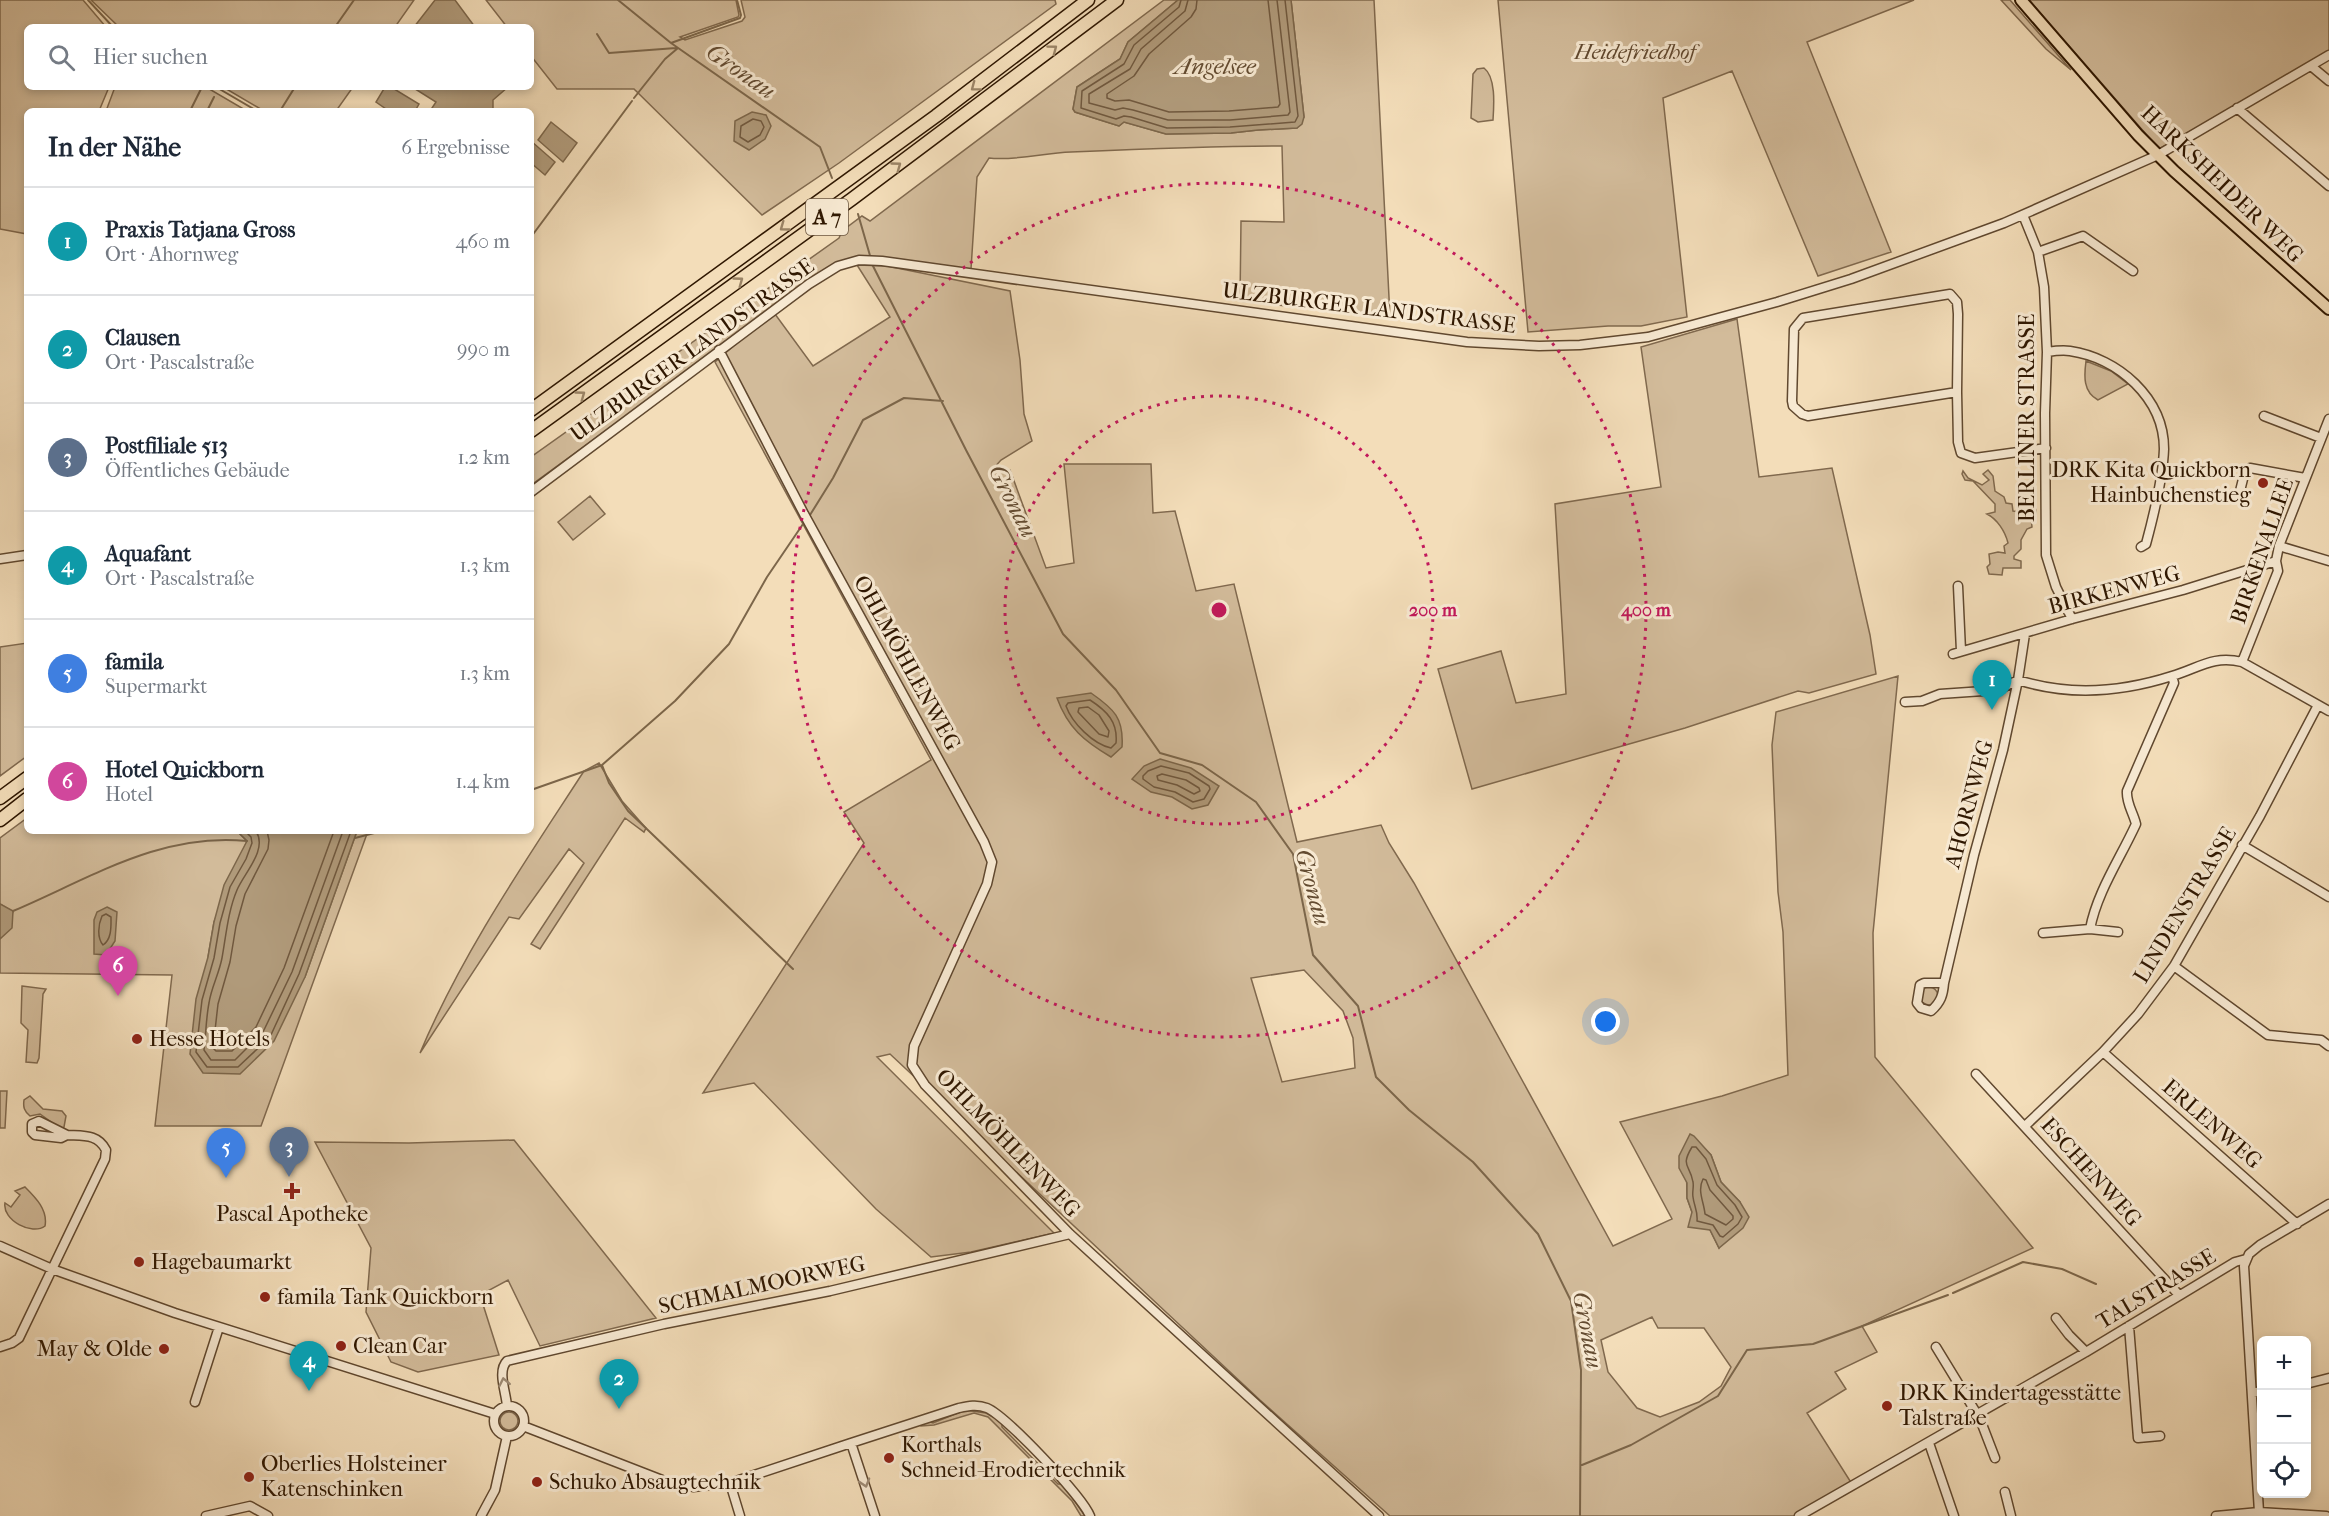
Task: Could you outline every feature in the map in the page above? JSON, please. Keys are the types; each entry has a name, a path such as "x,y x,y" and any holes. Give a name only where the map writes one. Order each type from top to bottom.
{"highway":[{"name":"A 7","path":"534,408 927,123 1088,0"},
{"name":"A 7","path":"534,429 890,171 1117,0"},
{"path":"0,798 24,780"},
{"path":"0,820 24,802"}],"main road":[{"name":"HARKSHEIDER WEG","path":"2021,0 2158,155 2329,309"}],"street":[{"name":"ULZBURGER LANDSTRASSE","path":"534,490 718,350 838,266 859,260 882,261 1467,342 1539,346 1581,345 1648,337 1778,302 1851,279 2023,215 2158,155 2329,55"},
{"path":"2311,66 2329,81"},
{"path":"2238,108 2329,186"},
{"name":"BERLINER STRASSE","path":"2023,215 2038,252 2044,287 2047,352 2046,555 2056,587 2072,619"},
{"path":"2038,252 2083,236 2133,271"},
{"path":"1957,392 1808,416 1802,414 1793,406 1792,401 1794,329 1803,318 1950,294 1957,302 1958,442 1961,453 1975,458 2046,448"},
{"name":"OHLMÖHLENWEG","path":"718,350 804,514 984,842 992,862 987,884 914,1046 912,1065 925,1085 1070,1233 1378,1516"},
{"path":"2047,352 2070,351 2114,366 2134,381 2153,408 2164,449 2152,521 2146,544 2141,547"},
{"path":"2264,416 2321,438"},
{"name":"BIRKENALLEE","path":"2242,662 2278,571 2276,561 2279,546 2329,419"},
{"path":"2240,491 2245,471 2250,468 2306,478"},
{"path":"2279,546 2329,561"},
{"path":"0,559 24,555"},
{"name":"BIRKENWEG","path":"1958,586 1957,652 2183,590 2276,561"},
{"name":"AHORNWEG","path":"1944,983 1974,855 2003,750 2025,634"},
{"path":"1905,702 1922,701 1940,694 1998,690 2018,680 2055,689 2096,690 2135,686 2172,676 2212,661 2227,659 2242,662 2329,711"},
{"path":"2090,930 2093,913 2103,889 2136,824 2132,810 2126,801 2127,791 2174,683 2172,676"},
{"name":"LINDENSTRASSE","path":"2025,1126 2103,1052 2138,1014 2174,966 2260,816 2318,705"},
{"path":"2242,845 2329,897"},
{"path":"2043,933 2090,930 2118,932"},
{"path":"2174,966 2268,1035 2322,1040 2329,1046"},
{"name":"ERLENWEG","path":"2103,1052 2296,1224"},
{"name":"ESCHENWEG","path":"1976,1074 2179,1295"},
{"path":"0,1347 19,1338 105,1159 106,1150 102,1143 93,1137 68,1135"},
{"name":"TALSTRASSE","path":"1799,1516 2086,1352 2235,1262 2246,1259 2260,1245 2329,1204"},
{"name":"SCHMALMOORWEG","path":"507,1406 502,1375 504,1363 507,1361 664,1324 830,1291 1070,1233"},
{"path":"0,1246 52,1269 219,1327 495,1414"},
{"path":"2246,1259 2243,1277 2257,1392"},
{"name":"TALSTRASSE","path":"2056,1318 2086,1352"},
{"path":"2129,1326 2138,1438 2160,1436"},
{"path":"195,1402 219,1327"},
{"path":"1936,1347 1977,1414 1995,1458"},
{"path":"2311,1383 2329,1378"},
{"path":"507,1406 514,1406 520,1411 524,1420 523,1426 516,1434 507,1436 499,1433 494,1423 495,1414 500,1408 507,1406"},
{"path":"523,1426 662,1480 693,1487 730,1483 853,1447 959,1407 985,1407 1001,1417 1068,1485 1084,1503 1090,1516"},
{"path":"481,1516 495,1490 507,1436"},
{"path":"1929,1443 1954,1516"},
{"path":"2258,1444 2259,1512"},
{"path":"853,1447 875,1516"},
{"path":"730,1483 739,1513"},
{"path":"2005,1492 2011,1516"},
{"path":"206,1516 250,1506 268,1516"},
{"path":"2216,1516 2259,1512 2326,1516"}],"green space":[{"path":"0,0 83,0 103,24 24,24 24,90 108,90 100,108 24,108 24,233 0,229"},
{"path":"91,0 414,0 397,24 116,24"},
{"path":"486,0 736,0 738,17 680,37 685,40 742,21 745,17 741,0 1055,0 1056,4 839,163 762,215 634,89 557,89 534,60 534,24 505,24"},
{"path":"1164,0 1178,0 1128,42 1120,59 1077,87 1073,109 1075,112 1119,126 1124,122 1166,134 1231,133 1297,128 1304,117 1291,0 1374,0 1390,317 1240,301 1241,221 1284,222 1282,146 1124,150 989,158 977,177 971,269 883,259 830,268 534,483 534,455 839,238 842,231 862,216 870,221"},
{"name":"Heidefriedhof","path":"1498,0 1914,0 1807,42 1891,252 1818,276 1732,71 1663,98 1687,317 1641,326 1528,332"},
{"path":"2001,0 2010,0 2071,70 2046,49"},
{"path":"2029,0 2329,0 2329,50 2303,68 2159,149"},
{"path":"1484,68 1491,78 1494,99 1493,120 1478,122 1471,118 1473,74 1477,69"},
{"path":"114,90 211,90 242,108 107,108"},
{"path":"228,90 351,90 338,108 259,108"},
{"path":"857,265 887,266 1010,291 1020,360 1024,414 1032,441 1001,460 992,470 1010,470 1046,568 1074,563 1064,464 1151,464 1153,513 1175,511 1196,591 1234,584 1297,842 1381,825 1613,1246 1672,1219 1620,1122 1722,1096 1788,1075 1783,932 1778,892 1772,745 1776,712 1898,676 1873,933 1875,1057 2033,1248 1862,1326 1877,1352 1835,1372 1846,1389 1807,1413 1852,1484 1799,1516 1390,1516 1260,1400 890,1054 877,1057 1054,1233 971,1252 931,1257 876,1209 754,1083 703,1093 864,843 844,812 931,760 715,362 758,325 775,314 813,366 890,317","holes":["1304,970 1343,1011 1353,1038 1355,1068 1282,1082 1251,978","1690,1135 1711,1155 1721,1182 1740,1202 1719,1248 1710,1230 1692,1212 1687,1198 1686,1145","1652,1317 1658,1328 1704,1328 1731,1367 1721,1386 1699,1402 1660,1417 1637,1408 1608,1372 1601,1340"]},
{"path":"1737,319 1759,477 1832,468 1870,635 1876,674 1809,693 1798,691 1685,728 1472,789 1438,669 1501,651 1516,703 1566,694 1555,504 1661,487 1641,347"},
{"path":"2086,361 2111,371 2128,384 2098,400 2087,388"},
{"path":"1988,470 1993,476 1995,491 2004,497 2006,503 2012,504 2013,511 2020,512 2020,497 2035,496 2036,517 2031,517 2032,527 2027,529 2021,540 2021,549 2014,556 2014,559 2021,561 2021,568 2003,568 2002,575 1989,574 1987,567 1990,564 1989,554 2005,553 2004,546 2008,543 2000,526 1987,514 1995,512 1995,504 1973,481 1965,480 1962,474 1963,471 1968,478 1982,485 1989,480 1983,474"},
{"path":"590,496 605,514 573,540 558,522"},
{"path":"24,643 24,758 0,776 0,647"},
{"path":"599,763 622,801 646,828 644,832 625,818 540,949 531,944 584,863 569,849 519,919 509,917 420,1053 455,980 517,874 584,771"},
{"path":"24,820 24,834 240,834 247,841 214,922 208,957 305,977 356,834 367,834 261,1126 155,1126 172,975 0,973 0,939 13,912 0,904 0,838"},
{"path":"22,986 46,989 43,994 37,1063 26,1062 28,1030 21,1023"},
{"path":"1929,987 1935,990 1938,996 1935,1002 1929,1005 1923,1002 1920,996 1923,990"},
{"path":"0,1091 7,1091 5,1128 0,1128"},
{"path":"30,1096 43,1109 62,1111 66,1116 64,1127 61,1129 40,1114 30,1116 24,1109 24,1100"},
{"path":"514,1140 656,1318 540,1346 508,1280 480,1295 499,1355 418,1372 391,1362 366,1312 371,1248 315,1142 409,1143"},
{"path":"25,1187 37,1200 45,1215 45,1226 39,1229 19,1225 5,1209 5,1203 11,1207 20,1195 15,1191"},
{"path":"965,1410 986,1413 1002,1422 1002,1427 1058,1484 1063,1484 1085,1516 1081,1516 1072,1501 988,1417 974,1413 934,1425 921,1426 920,1423 927,1421 933,1423"},
{"path":"509,1412 515,1415 518,1421 515,1427 509,1430 503,1427 500,1421 503,1415"}],"water":[{"path":"435,0 455,0 473,24 416,24"},
{"name":"Angelsee","path":"1178,0 1291,0 1304,117 1302,124 1297,128 1231,133 1166,134 1124,122 1119,126 1075,112 1073,109 1077,87 1120,59 1128,42"},
{"path":"383,90 396,90 419,104 417,108 385,108 376,102"},
{"path":"417,90 505,90 493,100 493,108 432,108 436,102"},
{"path":"752,112 766,115 771,126 765,139 749,150 734,141 735,121"},
{"path":"551,122 577,143 563,162 538,140"},
{"path":"534,144 555,162 545,175 534,166"},
{"path":"1091,693 1111,709 1119,721 1122,747 1111,757 1078,733 1066,718 1057,698"},
{"path":"1160,759 1191,768 1219,786 1208,805 1192,809 1172,797 1151,792 1132,779 1144,766"},
{"path":"240,834 356,834 305,977 274,1041 240,1074 203,1073 190,1054 196,999 224,885 247,841"},
{"path":"0,904 13,911 12,928 0,939"},
{"path":"107,907 117,912 115,941 106,955 94,954 94,920 97,912"},
{"path":"1690,1134 1711,1155 1721,1182 1740,1202 1749,1217 1743,1228 1719,1248 1710,1230 1688,1227 1692,1212 1687,1198 1687,1183 1679,1168 1679,1156"}],"waterway":[{"path":"88,0 110,24"},
{"path":"337,24 354,0"},
{"name":"Gronau","path":"618,0 671,43 820,147 832,178"},
{"path":"671,43 740,18 737,0"},
{"path":"597,34 609,53 676,48"},
{"path":"634,98 665,59 678,48"},
{"path":"192,108 200,90"},
{"path":"221,90 252,108"},
{"path":"282,108 293,90"},
{"path":"208,108 214,97"},
{"path":"534,233 632,101"},
{"name":"Gronau","path":"858,214 871,259"},
{"name":"Gronau","path":"872,264 1063,634 1116,690 1160,753 1202,765 1256,802 1293,854 1313,955 1358,1006 1376,1077 1409,1110 1473,1162 1538,1234 1571,1301 1581,1370 1580,1516"},
{"path":"810,515 833,478 863,420 904,398 943,401"},
{"path":"534,789 602,765 675,701 729,644 767,577 803,524"},
{"path":"602,765 609,783 628,811 793,969"},
{"path":"355,838 370,834"},
{"path":"13,911 97,872 155,851 215,840 247,841"},
{"path":"1953,1293 2023,1262 2062,1269 2096,1284"},
{"path":"1582,1465 1631,1445 1718,1396 1747,1350 1813,1344 1948,1295"}],"place":[{"name":"DRK Kita Quickborn Hainbuchenstieg","path":"2263,483"},
{"name":"Praxis Tatjana Gross","path":"1992,710"},
{"name":"Hotel Quickborn","path":"118,996"},
{"name":"Hesse Hotels","path":"137,1039"},
{"name":"Postfiliale 513","path":"289,1177"},
{"name":"famila","path":"226,1178"},
{"name":"Pascal Apotheke","path":"292,1191"},
{"name":"Hagebaumarkt","path":"139,1262"},
{"name":"famila Tank Quickborn","path":"265,1297"},
{"name":"Clean Car","path":"341,1346"},
{"name":"May & Olde","path":"164,1349"},
{"name":"Aquafant","path":"309,1391"},
{"name":"DRK Kindertagesstätte Talstraße","path":"1887,1406"},
{"name":"Clausen","path":"619,1409"},
{"name":"Korthals Schneid-Erodiertechnik","path":"889,1458"},
{"name":"Oberlies Holsteiner Katenschinken","path":"249,1477"},
{"name":"Schuko Absaugtechnik","path":"537,1482"}]}
